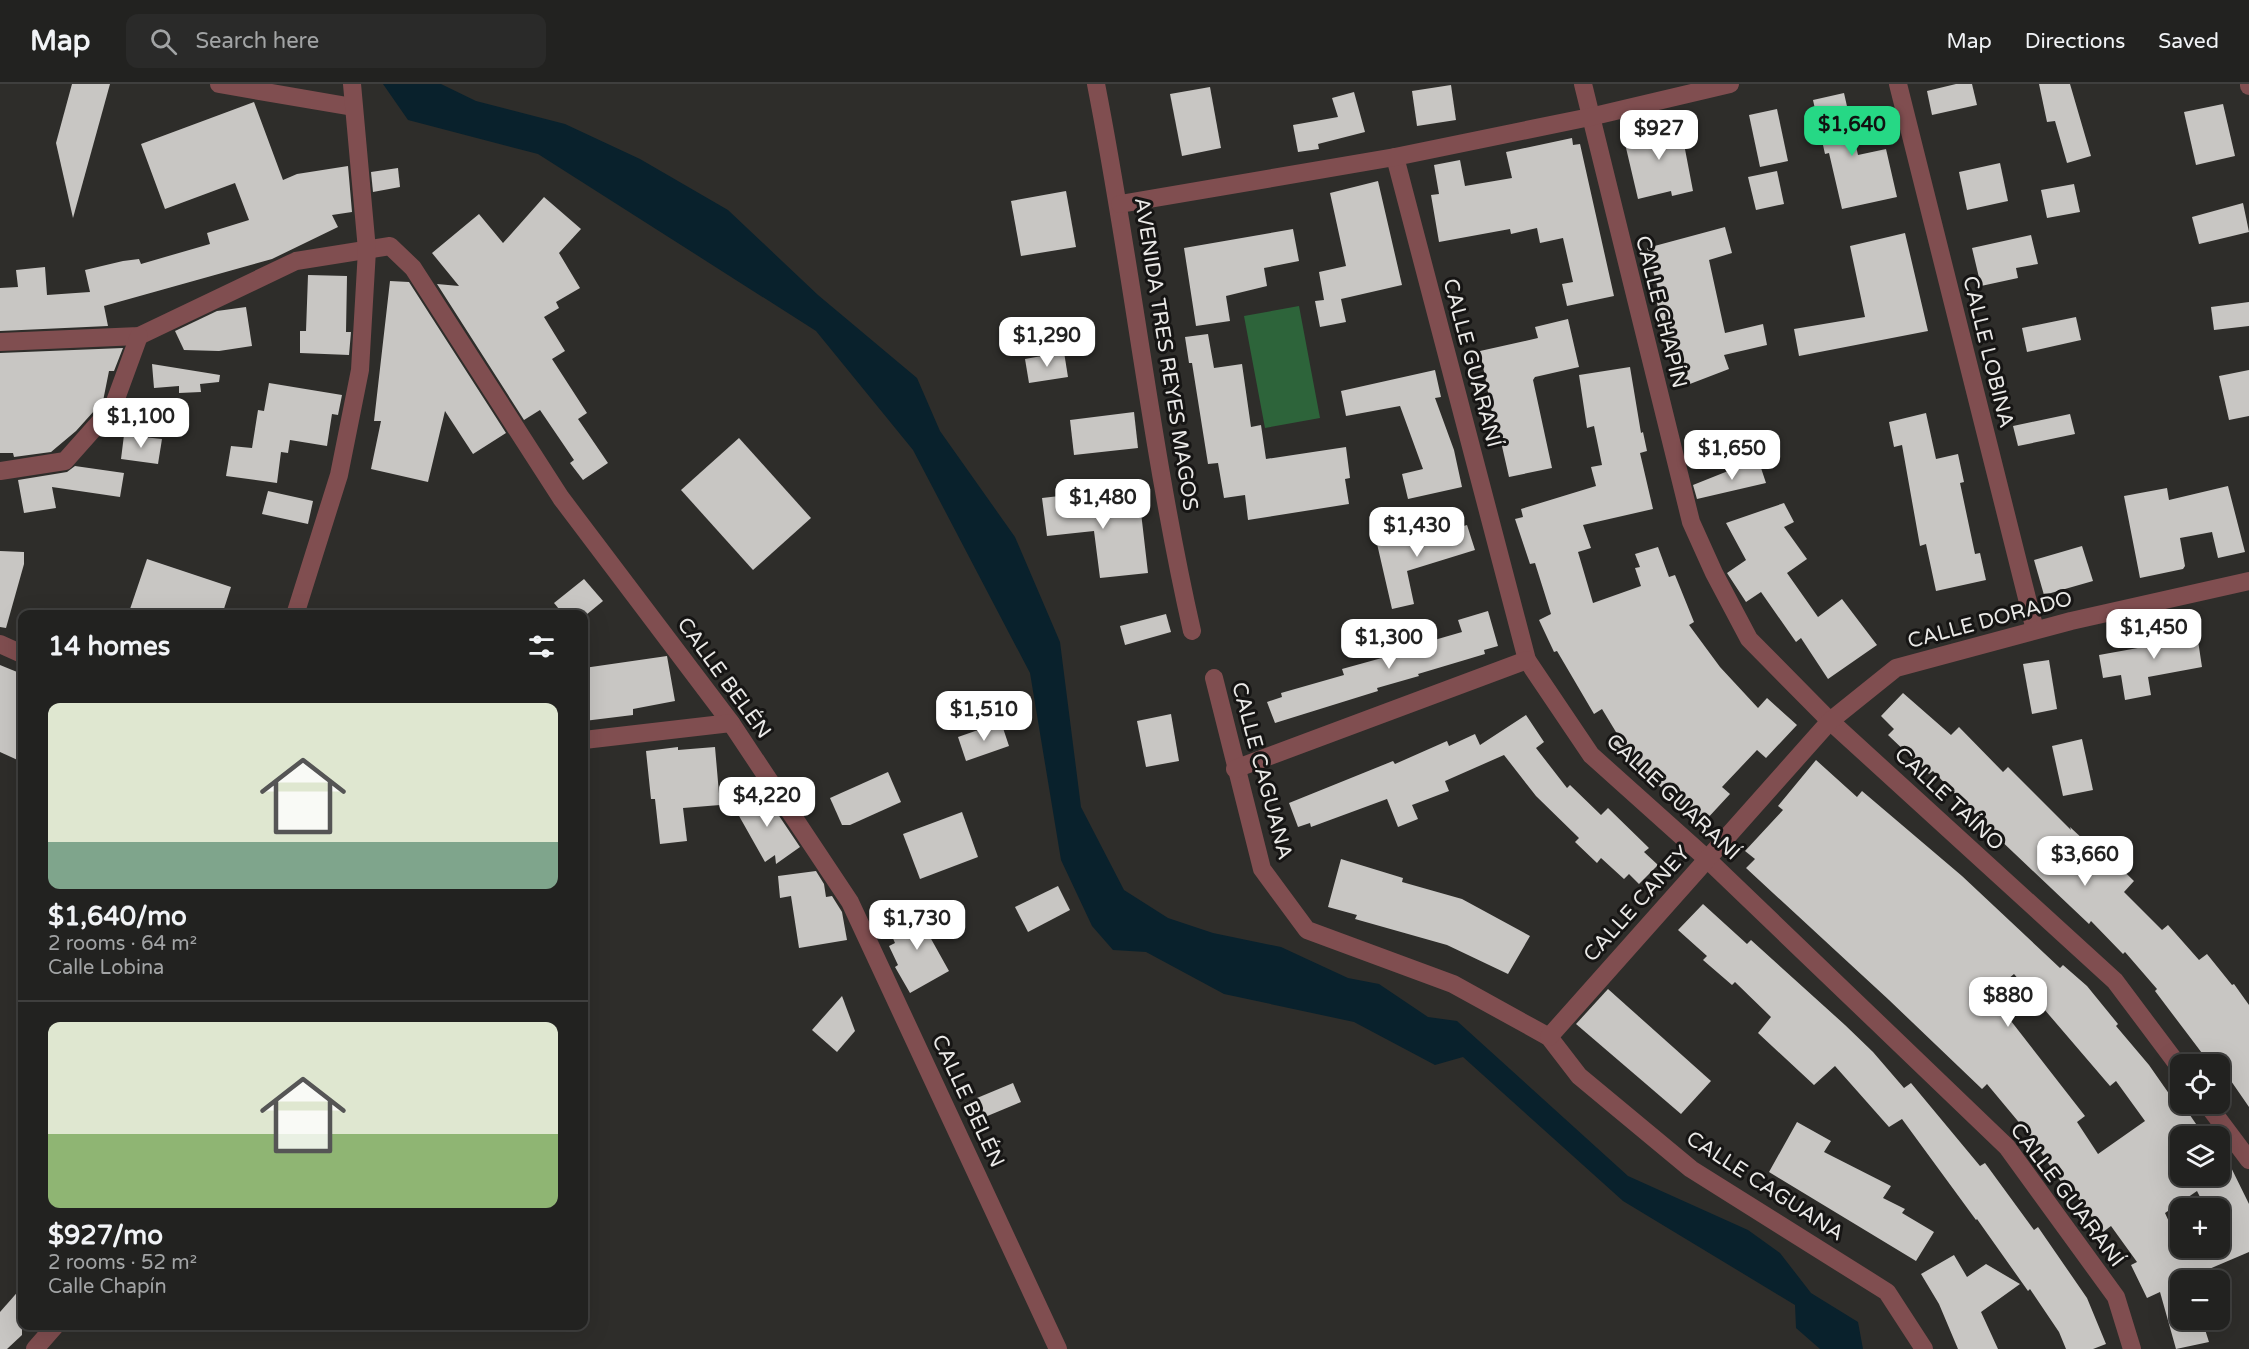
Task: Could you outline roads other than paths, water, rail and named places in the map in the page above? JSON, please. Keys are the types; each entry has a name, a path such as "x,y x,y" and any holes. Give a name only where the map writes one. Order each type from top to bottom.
{"street":[{"path":"219,84 353,107"},
{"path":"297,610 339,475 360,370 367,250 352,84"},
{"name":"AVENIDA TRES REYES MAGOS","path":"1096,84 1120,204 1173,546 1192,631"},
{"name":"CALLE CHAPÍN","path":"1583,84 1691,522 1714,573 1749,639 1830,721"},
{"path":"1120,204 1395,157 1590,117 1730,84"},
{"name":"CALLE LOBINA","path":"1898,84 2035,630"},
{"name":"CALLE GUARANÍ","path":"1395,157 1527,660 1591,755 1707,859 2007,1147 2116,1297 2132,1349"},
{"name":"CALLE BELÉN","path":"367,250 390,246 413,268 561,498 731,723 850,902 1058,1349"},
{"path":"0,342 139,336 296,261 367,250"},
{"path":"0,471 65,461 113,407 139,336"},
{"name":"CALLE DORADO","path":"1830,721 1896,668 2035,630 2249,582"},
{"path":"0,644 18,652"},
{"path":"1235,769 1527,660"},
{"name":"CALLE CAGUANA","path":"1214,678 1235,769 1262,869 1307,930 1453,984 1549,1037 1579,1076 1691,1169 1887,1292 1924,1349"},
{"name":"CALLE CANEY","path":"1549,1037 1830,721"},
{"name":"CALLE TAÍNO","path":"1830,721 2115,981 2170,1054"},
{"path":"588,740 731,723"},
{"path":"2214,1114 2249,1160"},
{"path":"35,1349 52,1330"}],"water":[{"path":"383,84 441,84 476,101 565,124 640,159 728,210 818,295 917,378 940,431 1015,537 1060,642 1081,807 1124,890 1168,918 1213,933 1281,947 1348,978 1379,984 1428,1017 1457,1021 1628,1176 1748,1230 1780,1253 1811,1293 1858,1322 1863,1349 1820,1349 1796,1328 1795,1305 1623,1201 1463,1057 1435,1065 1354,1022 1224,994 1146,952 1113,950 1092,926 1061,860 1030,673 913,450 816,331 538,154 408,120"}]}
